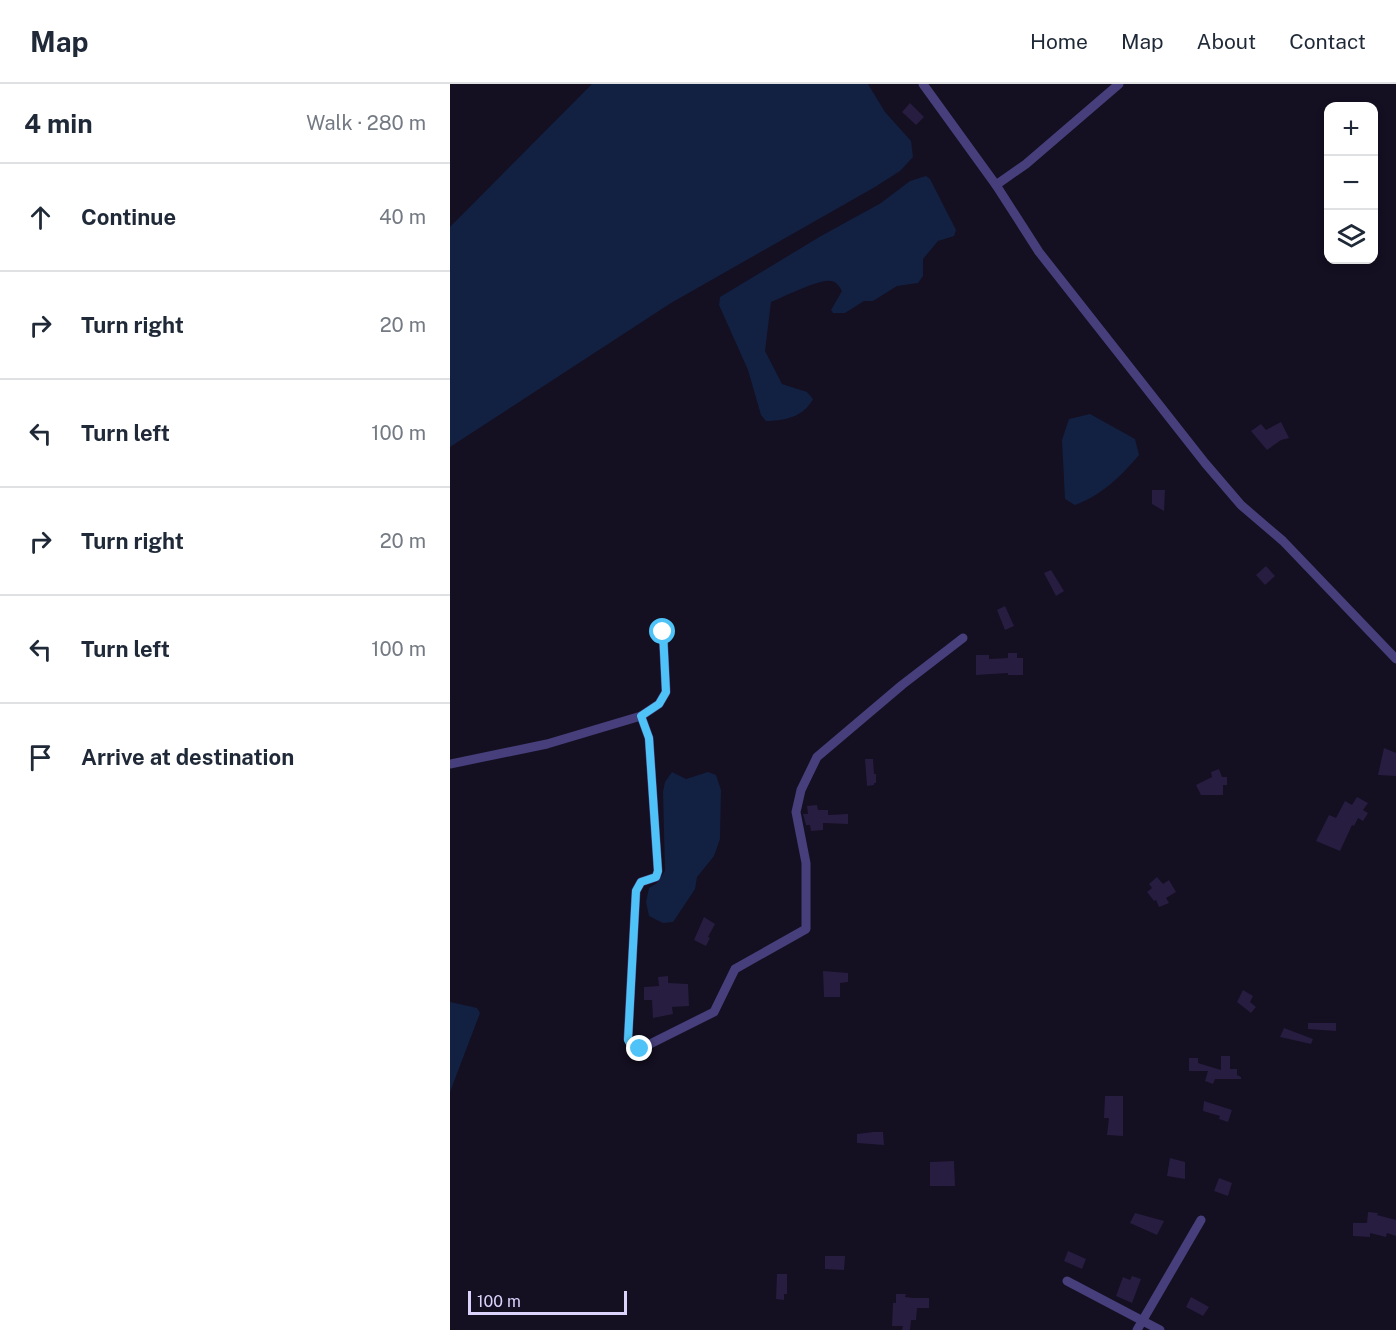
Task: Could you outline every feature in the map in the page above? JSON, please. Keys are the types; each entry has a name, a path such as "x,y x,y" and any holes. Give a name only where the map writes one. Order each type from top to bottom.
{"street":[{"path":"923,84 996,185 1039,252 1205,464 1241,504 1283,541 1396,659"},
{"path":"996,185 1026,164 1119,84"},
{"path":"450,764 547,744 641,716 659,704 666,692 663,632"},
{"path":"641,716 649,738 658,871 656,877 641,882 636,891 628,1040 632,1047 640,1049 714,1012 735,969 806,929 806,863 796,812 801,790 817,757 902,685 963,638"},
{"path":"1140,1326 1201,1220"},
{"path":"1067,1281 1140,1326 1160,1330"}],"water":[{"path":"592,84 868,84 885,112 911,141 913,157 900,171 875,187 671,303 450,447 450,227"},
{"path":"926,176 930,179 956,230 954,236 938,241 923,259 923,276 918,283 897,286 873,301 864,301 845,313 833,313 831,310 842,291 836,283 831,281 811,285 771,302 765,351 782,384 807,392 813,399 804,410 793,417 766,421 761,415 748,370 719,305 720,297 881,203 910,181"},
{"path":"1090,414 1135,439 1139,455 1110,484 1094,496 1075,505 1065,499 1062,440 1069,419"},
{"path":"672,772 686,779 708,772 716,775 721,790 720,839 714,856 697,877 695,889 673,922 663,923 649,916 646,902 649,888 657,883 665,871 663,792 665,782"},
{"path":"450,1002 477,1008 480,1013 450,1092"}],"building":[{"path":"910,103 924,117 916,125 902,112"},
{"path":"1281,422 1289,438 1281,440 1267,450 1251,431 1261,424 1266,430"},
{"path":"1152,490 1165,490 1164,511 1152,504"},
{"path":"1266,566 1275,576 1265,585 1256,575"},
{"path":"1051,570 1064,591 1056,596 1044,573"},
{"path":"1005,606 1014,626 1005,630 997,610"},
{"path":"1008,653 1017,653 1017,658 1023,658 1023,675 1008,675 1008,673 976,675 976,655 989,655 989,659 1008,658"},
{"path":"1384,748 1396,753 1396,776 1378,775"},
{"path":"865,759 873,759 874,774 876,774 874,785 867,786"},
{"path":"1219,769 1222,777 1227,777 1227,785 1223,785 1223,795 1201,795 1196,785 1212,777 1211,772"},
{"path":"1357,797 1368,803 1363,810 1368,813 1363,821 1358,818 1354,826 1352,825 1340,851 1316,841 1329,815 1336,818 1345,801 1352,805"},
{"path":"817,805 818,810 828,810 828,815 848,814 848,824 823,823 823,830 811,831 810,825 806,825 803,814 808,814 807,806"},
{"path":"1157,877 1163,884 1169,880 1176,892 1166,898 1169,903 1159,907 1156,900 1154,901 1147,892 1152,888 1149,884"},
{"path":"704,917 715,924 706,946 694,940"},
{"path":"823,971 848,973 848,982 840,983 840,997 824,997"},
{"path":"668,976 668,983 688,984 689,1006 672,1007 673,1014 653,1018 652,1000 644,1000 644,987 659,986 658,977"},
{"path":"1243,990 1253,996 1250,1002 1256,1007 1251,1013 1237,1002"},
{"path":"1308,1023 1336,1023 1336,1031 1308,1029"},
{"path":"1284,1028 1313,1039 1311,1044 1280,1037"},
{"path":"1221,1056 1230,1056 1230,1069 1237,1069 1237,1075 1241,1079 1215,1079 1213,1084 1205,1081 1208,1071 1189,1071 1189,1058 1198,1058 1198,1063 1221,1070"},
{"path":"1105,1096 1123,1096 1123,1136 1107,1135 1109,1118 1104,1118"},
{"path":"1204,1101 1232,1110 1228,1122 1219,1119 1220,1116 1203,1111"},
{"path":"883,1132 884,1145 857,1143 857,1134"},
{"path":"1170,1158 1185,1162 1185,1179 1167,1176"},
{"path":"954,1161 955,1186 930,1186 930,1162"},
{"path":"1219,1178 1232,1183 1228,1196 1214,1191"},
{"path":"1368,1212 1396,1220 1396,1236 1387,1233 1386,1237 1370,1233 1370,1237 1353,1236 1353,1223 1367,1223"},
{"path":"1135,1213 1164,1221 1157,1235 1130,1223"},
{"path":"1068,1251 1086,1259 1082,1269 1064,1261"},
{"path":"825,1256 845,1256 844,1270 825,1269"},
{"path":"777,1274 787,1274 787,1294 784,1294 784,1300 776,1299"},
{"path":"1132,1276 1141,1279 1132,1303 1116,1296 1123,1277 1130,1280"},
{"path":"896,1294 906,1294 905,1297 929,1298 929,1308 917,1308 916,1320 911,1320 910,1330 902,1330 903,1326 892,1326 893,1303 896,1303"},
{"path":"1191,1297 1209,1307 1203,1316 1186,1307"}],"route":[{"path":"640,1049 632,1047 628,1040 636,891 641,882 658,875 649,738 641,716 659,704 666,692 663,632"}]}
